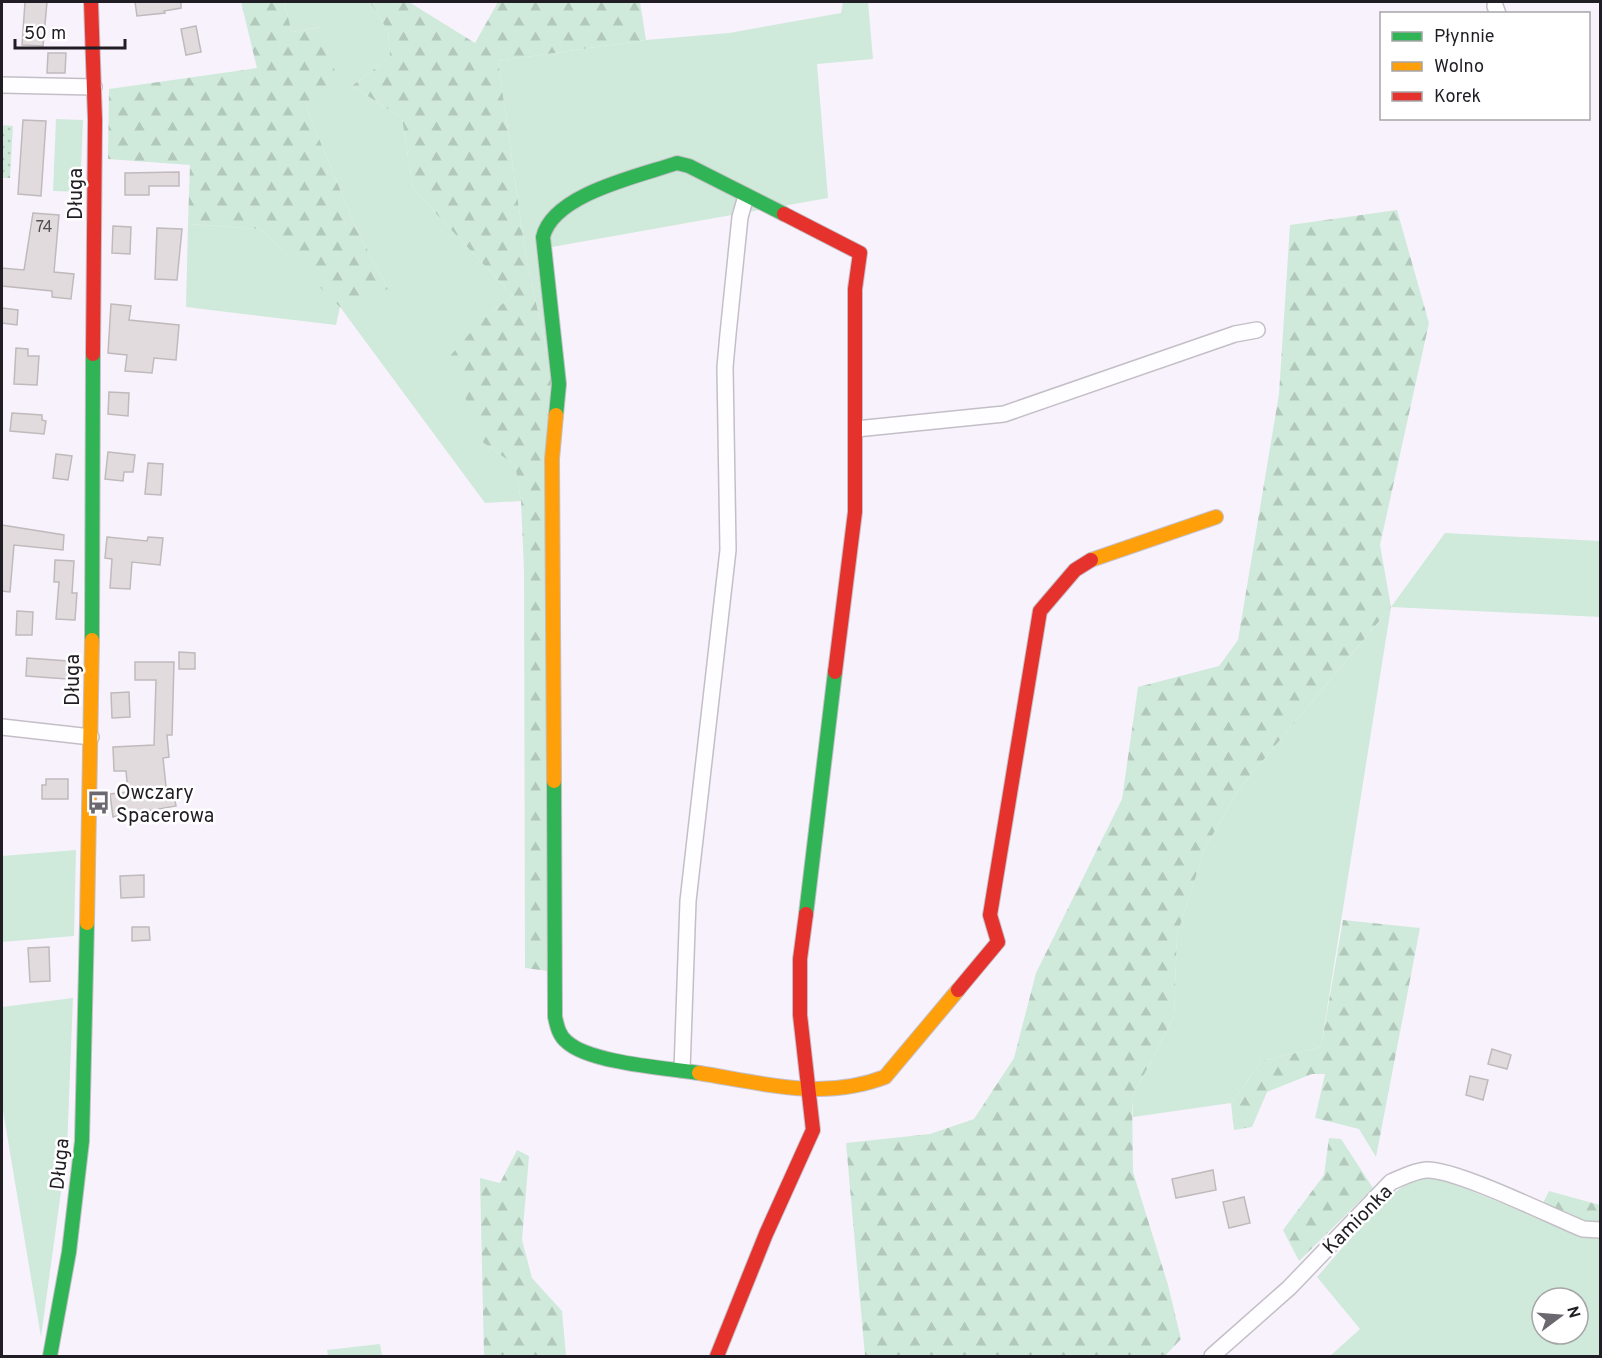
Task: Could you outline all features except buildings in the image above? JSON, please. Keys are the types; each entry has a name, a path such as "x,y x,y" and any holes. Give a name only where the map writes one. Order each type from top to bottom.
{"street":[{"name":"Długa","path":"50,1356 69,1252 82,1141 91,737 94,87 90,2"},
{"path":"2,85 94,87"},
{"path":"719,1355 766,1234 813,1130 810,1091 800,1015 800,959 855,512 855,289 860,253 677,163 575,201 557,212 546,224 543,237 559,384 552,459 555,1017 562,1040 570,1046 594,1056 810,1091 872,1082 885,1077 998,942 990,915 1040,611 1048,599 1086,562 1216,517"},
{"path":"682,1070 688,901 728,550 725,367 740,217 747,196"},
{"path":"856,429 1004,414 1235,334 1257,330"},
{"path":"2,727 91,737"},
{"name":"Kamionka","path":"1212,1356 1289,1288 1391,1182 1412,1173 1428,1170 1456,1176 1583,1229 1600,1230"}],"green space":[{"path":"241,2 284,2 292,32 321,27 339,84 306,107 356,228 388,289 340,307 261,229 188,224 190,165 108,159 109,89 257,68"},
{"path":"284,2 370,2 388,31 390,57 352,86 402,118 413,189 513,296 483,318 481,441 515,465 521,501 485,503 340,307 336,325 186,307 188,224 261,229 340,306 388,289 356,228 306,107 320,27 292,32"},
{"path":"370,2 409,2 475,43 498,2 640,2 646,40 498,61 526,257 552,375 556,972 525,968 524,569 521,501 515,465 481,441 450,356 483,318 513,296 413,189 402,118 352,86 390,57 388,31"},
{"path":"843,2 868,2 873,59 817,64 828,198 552,247 552,375 526,257 498,61 646,40 729,33 841,13"},
{"path":"56,119 83,120 80,192 53,191"},
{"path":"2,125 13,126 10,178 2,178"},
{"path":"1397,210 1429,323 1380,545 1391,607 1239,789 1205,848 1177,935 1174,1016 1132,1098 1133,1172 1168,1285 1181,1339 1165,1356 865,1356 846,1143 930,1134 974,1119 1014,1058 1036,973 1122,799 1138,687 1219,666 1238,640 1279,394 1290,225"},
{"path":"1445,533 1600,541 1600,617 1391,607"},
{"path":"1391,607 1321,1047 1262,1061 1231,1103 1133,1117 1132,1098 1174,1016 1177,935 1205,848 1239,789"},
{"path":"76,850 74,936 2,942 2,856"},
{"path":"1343,920 1420,928 1376,1157 1359,1129 1315,1118 1325,1074 1312,1074 1267,1092 1252,1127 1234,1130 1231,1103 1262,1061 1321,1047"},
{"path":"73,998 67,1148 41,1337 2,1105 2,1007"},
{"path":"1329,1138 1341,1139 1373,1188 1299,1261 1283,1230 1324,1175"},
{"path":"517,1150 529,1156 522,1240 532,1278 562,1311 566,1356 484,1356 480,1178 500,1183"},
{"path":"1436,1177 1577,1233 1600,1236 1600,1356 1330,1356 1360,1329 1317,1277 1382,1202 1409,1182"},
{"path":"1549,1191 1600,1205 1600,1224 1579,1223 1541,1207"},
{"path":"380,1344 382,1356 328,1356 327,1350"}],"traffic: fast":[{"path":"556,415 559,384 543,237 550,222 563,209 600,189 677,163 689,166 784,214"},
{"path":"92,640 93,354"},
{"path":"806,914 835,672"},
{"path":"554,781 555,1017 560,1034 564,1040 578,1049 610,1060 699,1073"},
{"path":"50,1356 69,1252 82,1141 87,923"}],"traffic: slow":[{"path":"554,781 552,459 556,415"},
{"path":"1091,560 1216,517"},
{"path":"87,923 92,640"},
{"path":"699,1073 769,1085 815,1089 862,1084 885,1077 958,990"}],"traffic: jam":[{"path":"91,2 95,120 93,354"},
{"path":"784,214 860,253 855,289 855,512 835,672"},
{"path":"958,990 998,942 990,915 1040,611 1075,570 1091,560"},
{"path":"717,1356 766,1234 813,1130 800,1015 800,959 806,914"}],"place":[{"name":"Owczary Spacerowa","path":"98,803"}]}
